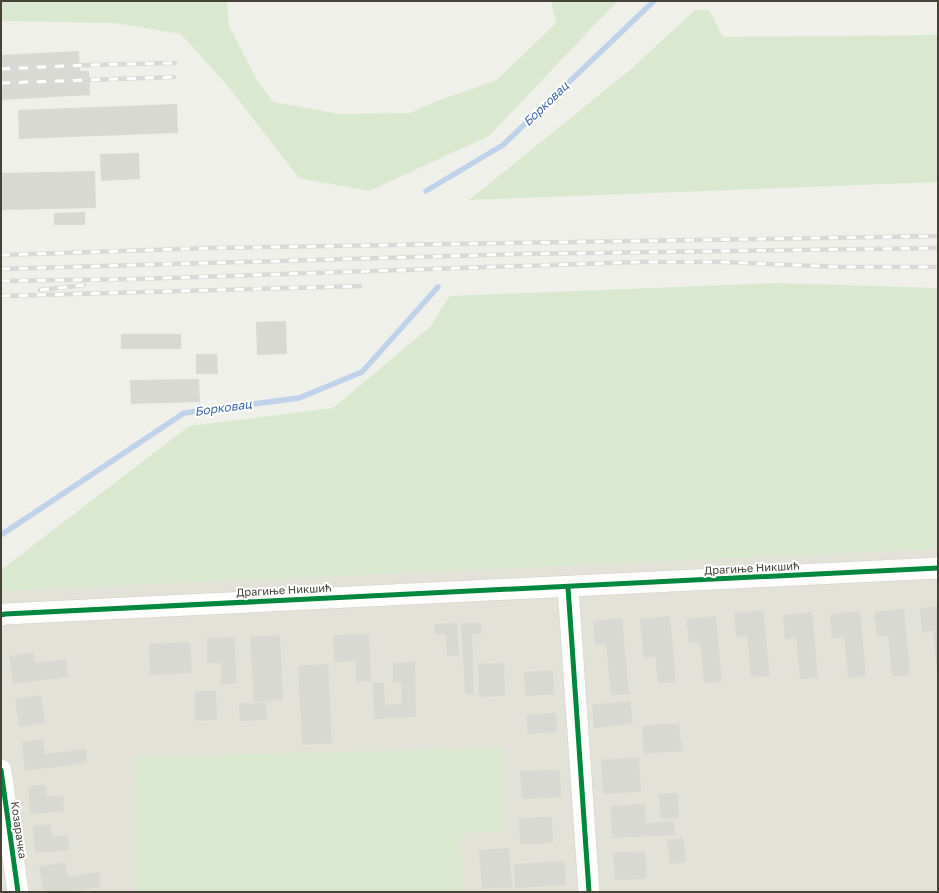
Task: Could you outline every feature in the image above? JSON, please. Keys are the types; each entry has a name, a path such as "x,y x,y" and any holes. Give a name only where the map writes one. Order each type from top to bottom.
{"street":[{"name":"Драгиње Никшић","path":"1,615 938,568"},
{"path":"568,587 588,892"},
{"name":"Козарачка","path":"1,770 18,892"}],"shaded area":[{"path":"938,549 938,892 1,892 1,591"}],"green space":[{"path":"1,1 227,1 229,26 257,80 273,102 339,114 410,113 437,101 497,80 556,23 551,1 618,1 489,136 369,191 299,178 227,85 181,34 115,23 1,21"},
{"path":"695,10 709,10 723,37 938,35 938,182 469,200 630,70"},
{"path":"778,283 938,288 938,549 1,591 1,570 189,426 333,408 431,326 449,296"},
{"path":"502,748 504,832 461,833 462,892 138,892 135,757"}],"building":[{"path":"79,51 80,71 89,71 90,95 1,100 1,55"},
{"path":"177,104 178,133 19,139 18,110"},
{"path":"139,153 140,179 101,181 100,154"},
{"path":"95,171 96,208 1,210 1,173"},
{"path":"85,212 85,225 54,225 54,213"},
{"path":"286,321 287,354 257,355 256,322"},
{"path":"121,334 181,334 181,349 121,349"},
{"path":"196,354 217,354 218,374 196,374"},
{"path":"199,379 200,402 131,404 130,380"},
{"path":"938,606 937,671 933,631 922,633 920,608"},
{"path":"904,609 910,675 892,676 888,635 877,636 874,612"},
{"path":"763,610 770,676 751,677 747,636 736,637 734,613"},
{"path":"860,611 866,676 848,678 844,637 832,638 830,614"},
{"path":"812,612 818,678 800,679 796,638 785,639 783,615"},
{"path":"670,616 676,682 658,683 655,657 644,658 640,619"},
{"path":"716,616 722,682 704,683 700,642 689,643 686,619"},
{"path":"622,618 629,694 611,695 606,644 595,645 593,621"},
{"path":"457,623 459,655 447,656 446,634 435,634 434,624"},
{"path":"461,623 481,623 482,634 472,634 474,694 465,694"},
{"path":"369,634 371,681 356,682 356,661 334,662 333,635"},
{"path":"280,635 283,700 254,702 250,637"},
{"path":"235,637 236,683 221,684 221,663 207,663 207,638"},
{"path":"190,642 192,673 150,675 149,644"},
{"path":"33,652 35,663 66,659 68,677 13,684 9,656"},
{"path":"415,662 416,717 374,719 373,683 384,683 385,705 402,704 401,683 393,683 393,663"},
{"path":"504,663 505,696 479,697 478,664"},
{"path":"328,664 332,743 302,745 298,666"},
{"path":"553,670 554,694 525,696 524,672"},
{"path":"195,691 216,691 217,720 195,721"},
{"path":"41,695 45,723 19,727 15,699"},
{"path":"630,701 633,724 594,728 592,705"},
{"path":"239,703 266,703 267,720 240,721"},
{"path":"556,713 557,732 528,734 526,715"},
{"path":"679,723 682,751 644,754 642,726"},
{"path":"43,739 45,754 86,749 87,763 25,771 22,742"},
{"path":"639,757 641,792 603,794 601,760"},
{"path":"560,770 561,797 522,799 520,771"},
{"path":"46,785 47,797 63,796 64,811 30,814 28,786"},
{"path":"678,793 679,818 661,819 659,794"},
{"path":"645,804 646,823 674,821 675,835 612,838 611,806"},
{"path":"552,817 553,843 520,844 519,818"},
{"path":"51,824 52,837 68,835 69,850 35,853 33,826"},
{"path":"683,838 686,862 670,864 667,839"},
{"path":"509,848 512,887 482,889 479,850"},
{"path":"645,851 647,879 615,880 613,853"},
{"path":"565,861 566,885 515,888 514,864"},
{"path":"65,862 68,877 99,872 101,887 70,892 44,892 39,867"}],"waterway":[{"name":"Борковац","path":"426,191 503,145 654,1"},
{"name":"Борковац","path":"1,535 184,413 299,398 362,372 438,287"}],"railway":[{"path":"1,69 175,63"},
{"path":"1,83 174,77"},
{"path":"1,255 212,248 938,236"},
{"path":"1,269 517,254 938,248"},
{"path":"1,281 137,279 639,262 724,262 840,267 938,267"},
{"path":"40,290 84,285"},
{"path":"1,296 360,286"}],"cycle path":[{"path":"1,615 938,568"},
{"path":"568,587 589,892"},
{"path":"1,770 18,892"}]}
